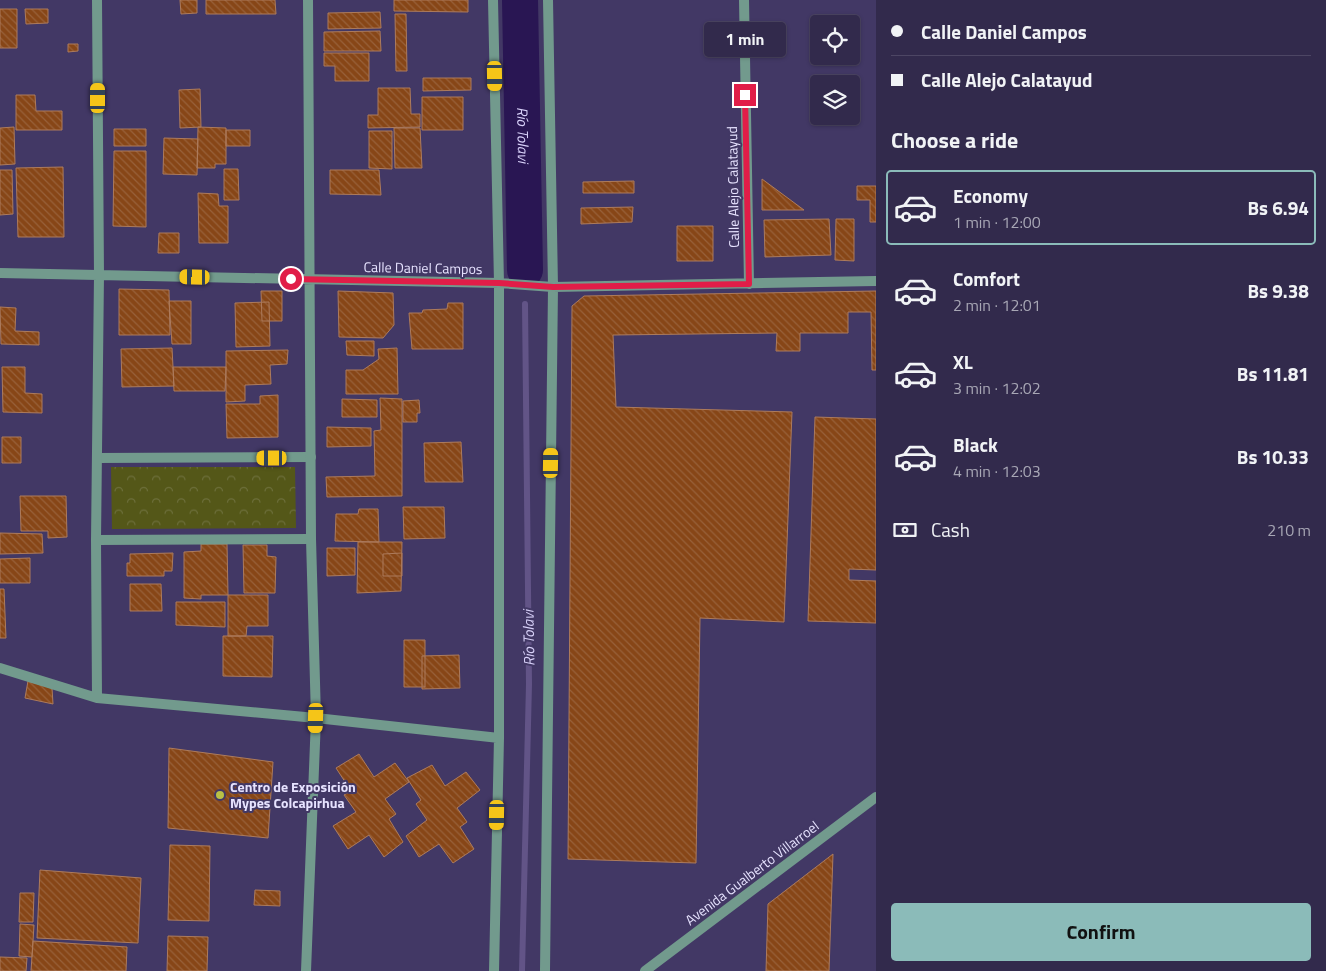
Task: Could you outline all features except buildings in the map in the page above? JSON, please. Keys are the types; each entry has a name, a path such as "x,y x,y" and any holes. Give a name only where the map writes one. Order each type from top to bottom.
{"street":[{"path":"97,0 99,275 96,540 97,698"},
{"path":"306,971 316,718 311,539 308,0"},
{"path":"493,0 499,283 499,738 494,971"},
{"path":"545,971 553,287 548,0"},
{"name":"Calle Alejo Calatayud","path":"744,0 749,284"},
{"name":"Calle Daniel Campos","path":"0,273 499,283 553,287 876,281"},
{"path":"97,458 311,457"},
{"path":"96,540 311,539"},
{"path":"0,668 97,698 316,718 499,738"},
{"name":"Avenida Gualberto Villarroel","path":"645,971 876,797"}],"green space":[{"path":"111,467 295,467 296,528 112,529"}],"waterway":[{"name":"Río Tolavi","path":"520,0 525,270"},
{"name":"Río Tolavi","path":"522,971 529,684 525,304"}],"place":[{"name":"Centro de Exposición Mypes Colcapirhua","path":"220,795"}],"route":[{"path":"291,279 499,283 553,287 749,284 745,95"}]}
